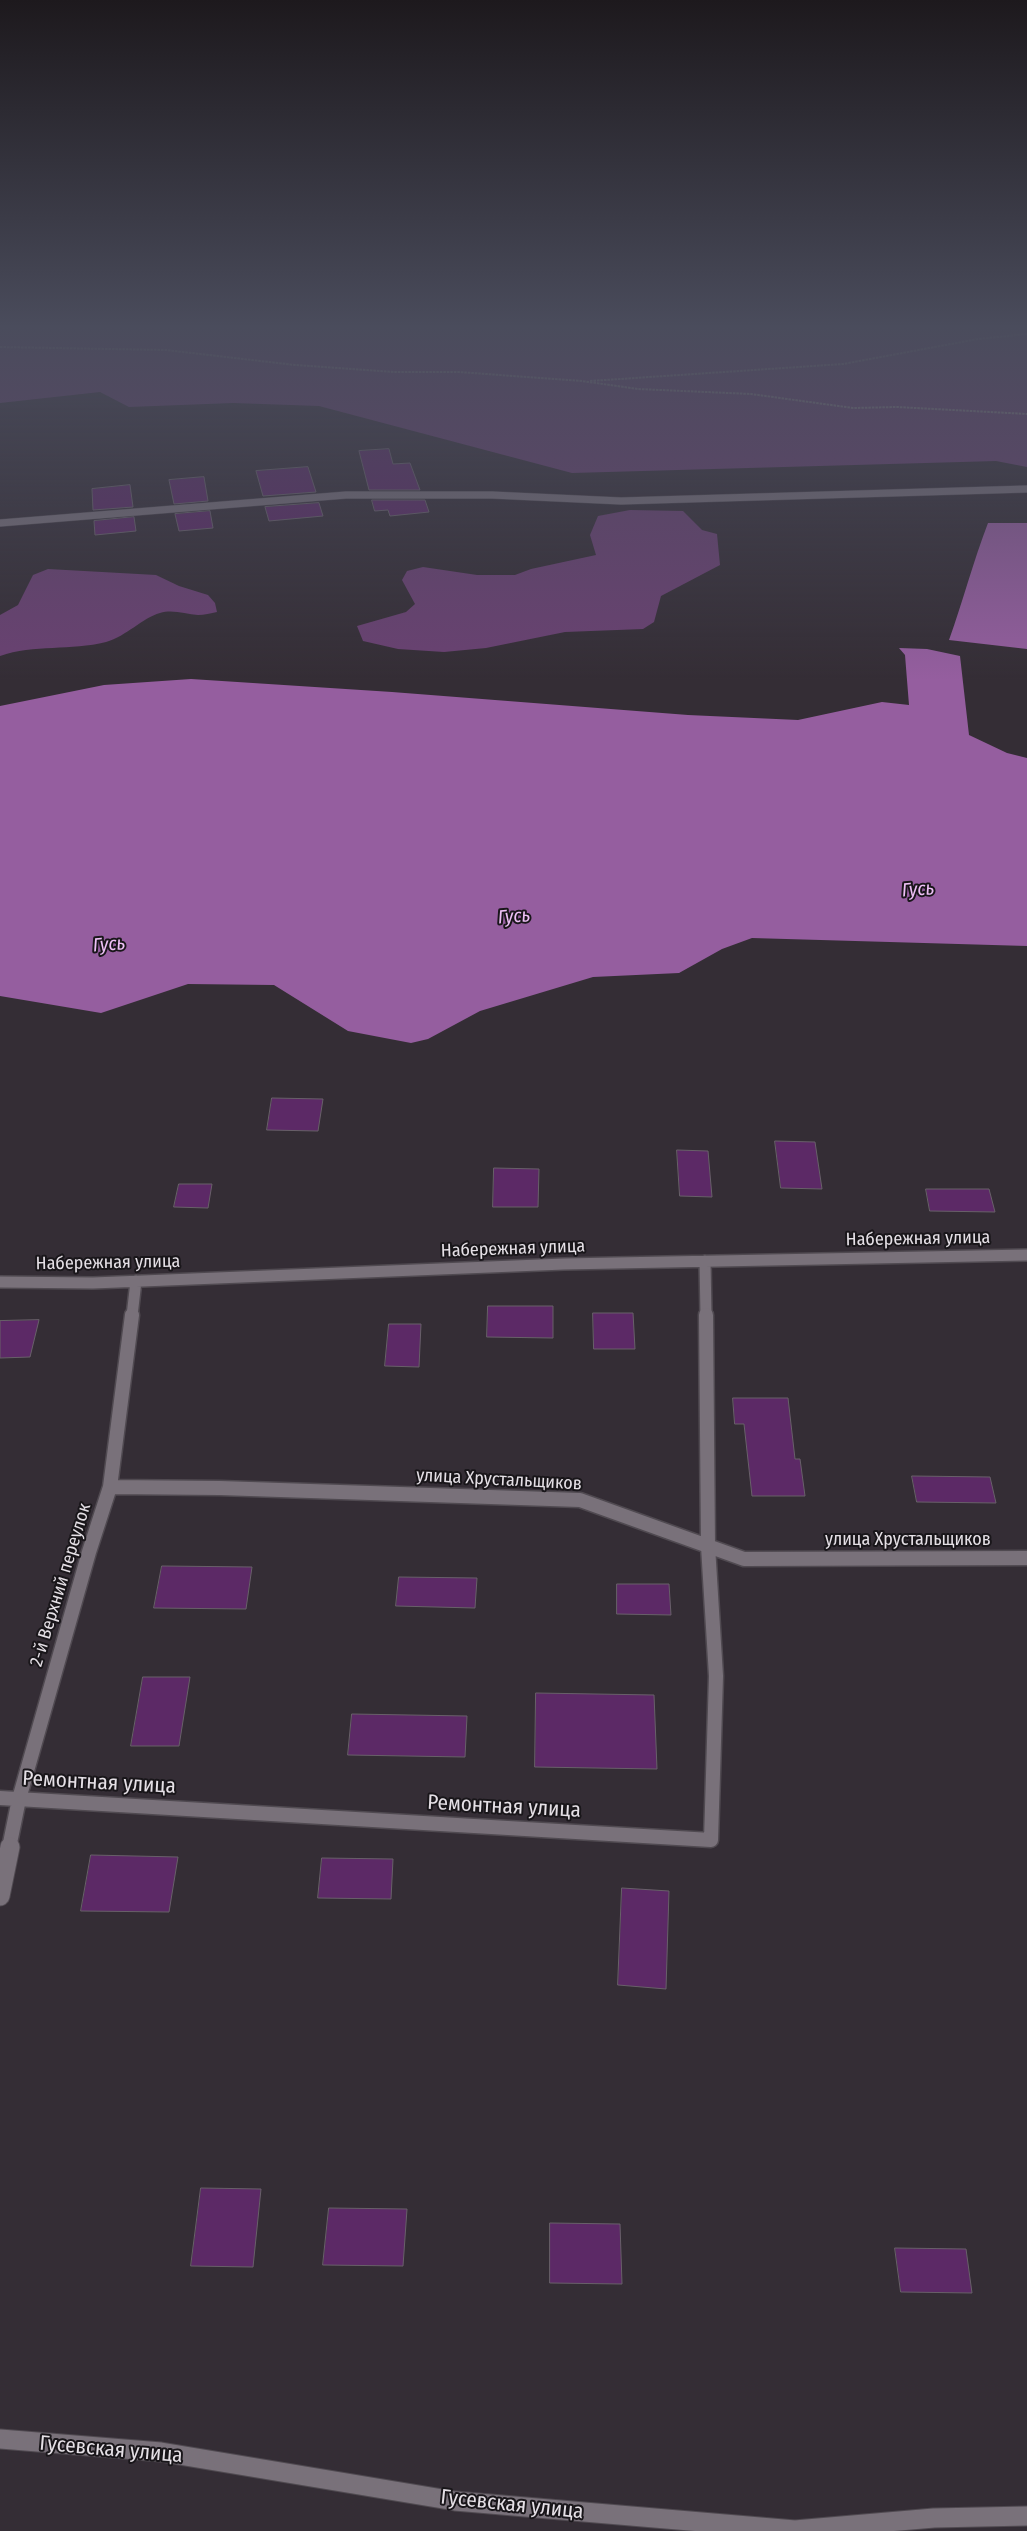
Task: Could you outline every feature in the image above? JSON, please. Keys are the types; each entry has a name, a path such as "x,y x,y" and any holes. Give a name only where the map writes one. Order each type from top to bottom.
{"street":[{"path":"0,523 346,495 492,495 621,500 1027,489"},
{"name":"Набережная улица","path":"0,1282 136,1281 564,1264 1027,1255"},
{"path":"705,1261 708,1546"},
{"name":"2-й Верхний переулок","path":"0,1896 18,1799 89,1552 110,1487 136,1281"},
{"name":"улица Хрустальщиков","path":"110,1487 259,1489 580,1500 744,1559 1027,1558"},
{"name":"Ремонтная улица","path":"0,1798 711,1840 716,1676 708,1546"},
{"name":"Гусевская улица","path":"0,2439 161,2452 455,2501 795,2530 934,2518 1027,2516"}],"shaded area":[{"path":"463,444 1027,444 1027,467 996,461 572,473"},
{"path":"630,510 683,511 702,530 717,534 720,565 661,596 654,622 643,629 565,632 486,648 444,652 398,649 363,641 357,626 406,612 415,604 402,580 407,571 423,567 477,575 515,575 531,569 596,555 590,535 598,516"},
{"path":"48,569 156,575 179,586 208,595 215,603 217,612 198,615 165,612 153,615 121,636 106,642 93,645 26,650 0,656 0,615 18,605 33,575"}],"water":[{"path":"988,523 1027,523 1027,649 949,640"},
{"name":"Гусь","path":"899,648 927,649 960,656 969,735 1007,753 1027,758 1027,946 752,938 722,949 679,973 593,977 480,1011 428,1039 411,1043 348,1031 274,985 188,984 101,1013 0,996 0,706 104,685 191,679 392,692 688,715 798,720 882,702 909,705 905,655"}],"building":[{"path":"389,449 393,464 410,463 420,490 369,490 359,451"},
{"path":"308,467 316,492 263,496 256,471"},
{"path":"204,477 208,501 174,504 169,480"},
{"path":"130,485 133,507 93,510 92,489"},
{"path":"372,500 425,500 429,512 390,516 388,510 375,511"},
{"path":"319,503 323,516 269,521 265,507"},
{"path":"210,511 213,528 179,531 175,514"},
{"path":"134,517 136,531 95,535 94,521"},
{"path":"272,1098 323,1099 318,1131 267,1130"},
{"path":"775,1141 815,1142 822,1189 781,1188"},
{"path":"677,1150 708,1151 712,1197 680,1196"},
{"path":"494,1168 539,1169 538,1207 493,1207"},
{"path":"179,1184 212,1184 208,1208 174,1207"},
{"path":"926,1189 989,1189 995,1212 930,1211"},
{"path":"488,1306 553,1306 553,1338 487,1337"},
{"path":"593,1313 633,1313 635,1349 594,1349"},
{"path":"39,1320 30,1357 0,1358 0,1321"},
{"path":"389,1324 421,1324 419,1367 385,1366"},
{"path":"733,1398 788,1398 795,1459 800,1459 805,1496 752,1496 744,1424 735,1424"},
{"path":"912,1476 990,1477 996,1503 917,1502"},
{"path":"162,1566 252,1567 246,1609 154,1608"},
{"path":"399,1577 477,1578 475,1608 396,1606"},
{"path":"617,1584 669,1584 671,1615 617,1614"},
{"path":"143,1677 190,1677 179,1746 131,1746"},
{"path":"536,1693 654,1695 657,1769 535,1767"},
{"path":"352,1714 467,1716 465,1757 348,1755"},
{"path":"91,1855 178,1857 169,1912 81,1911"},
{"path":"322,1858 393,1859 391,1899 318,1898"},
{"path":"622,1888 669,1891 666,1989 618,1985"},
{"path":"201,2188 261,2189 253,2267 191,2266"},
{"path":"329,2208 407,2209 403,2266 323,2265"},
{"path":"550,2223 620,2224 622,2284 550,2283"},
{"path":"895,2248 966,2249 972,2293 901,2292"}]}
